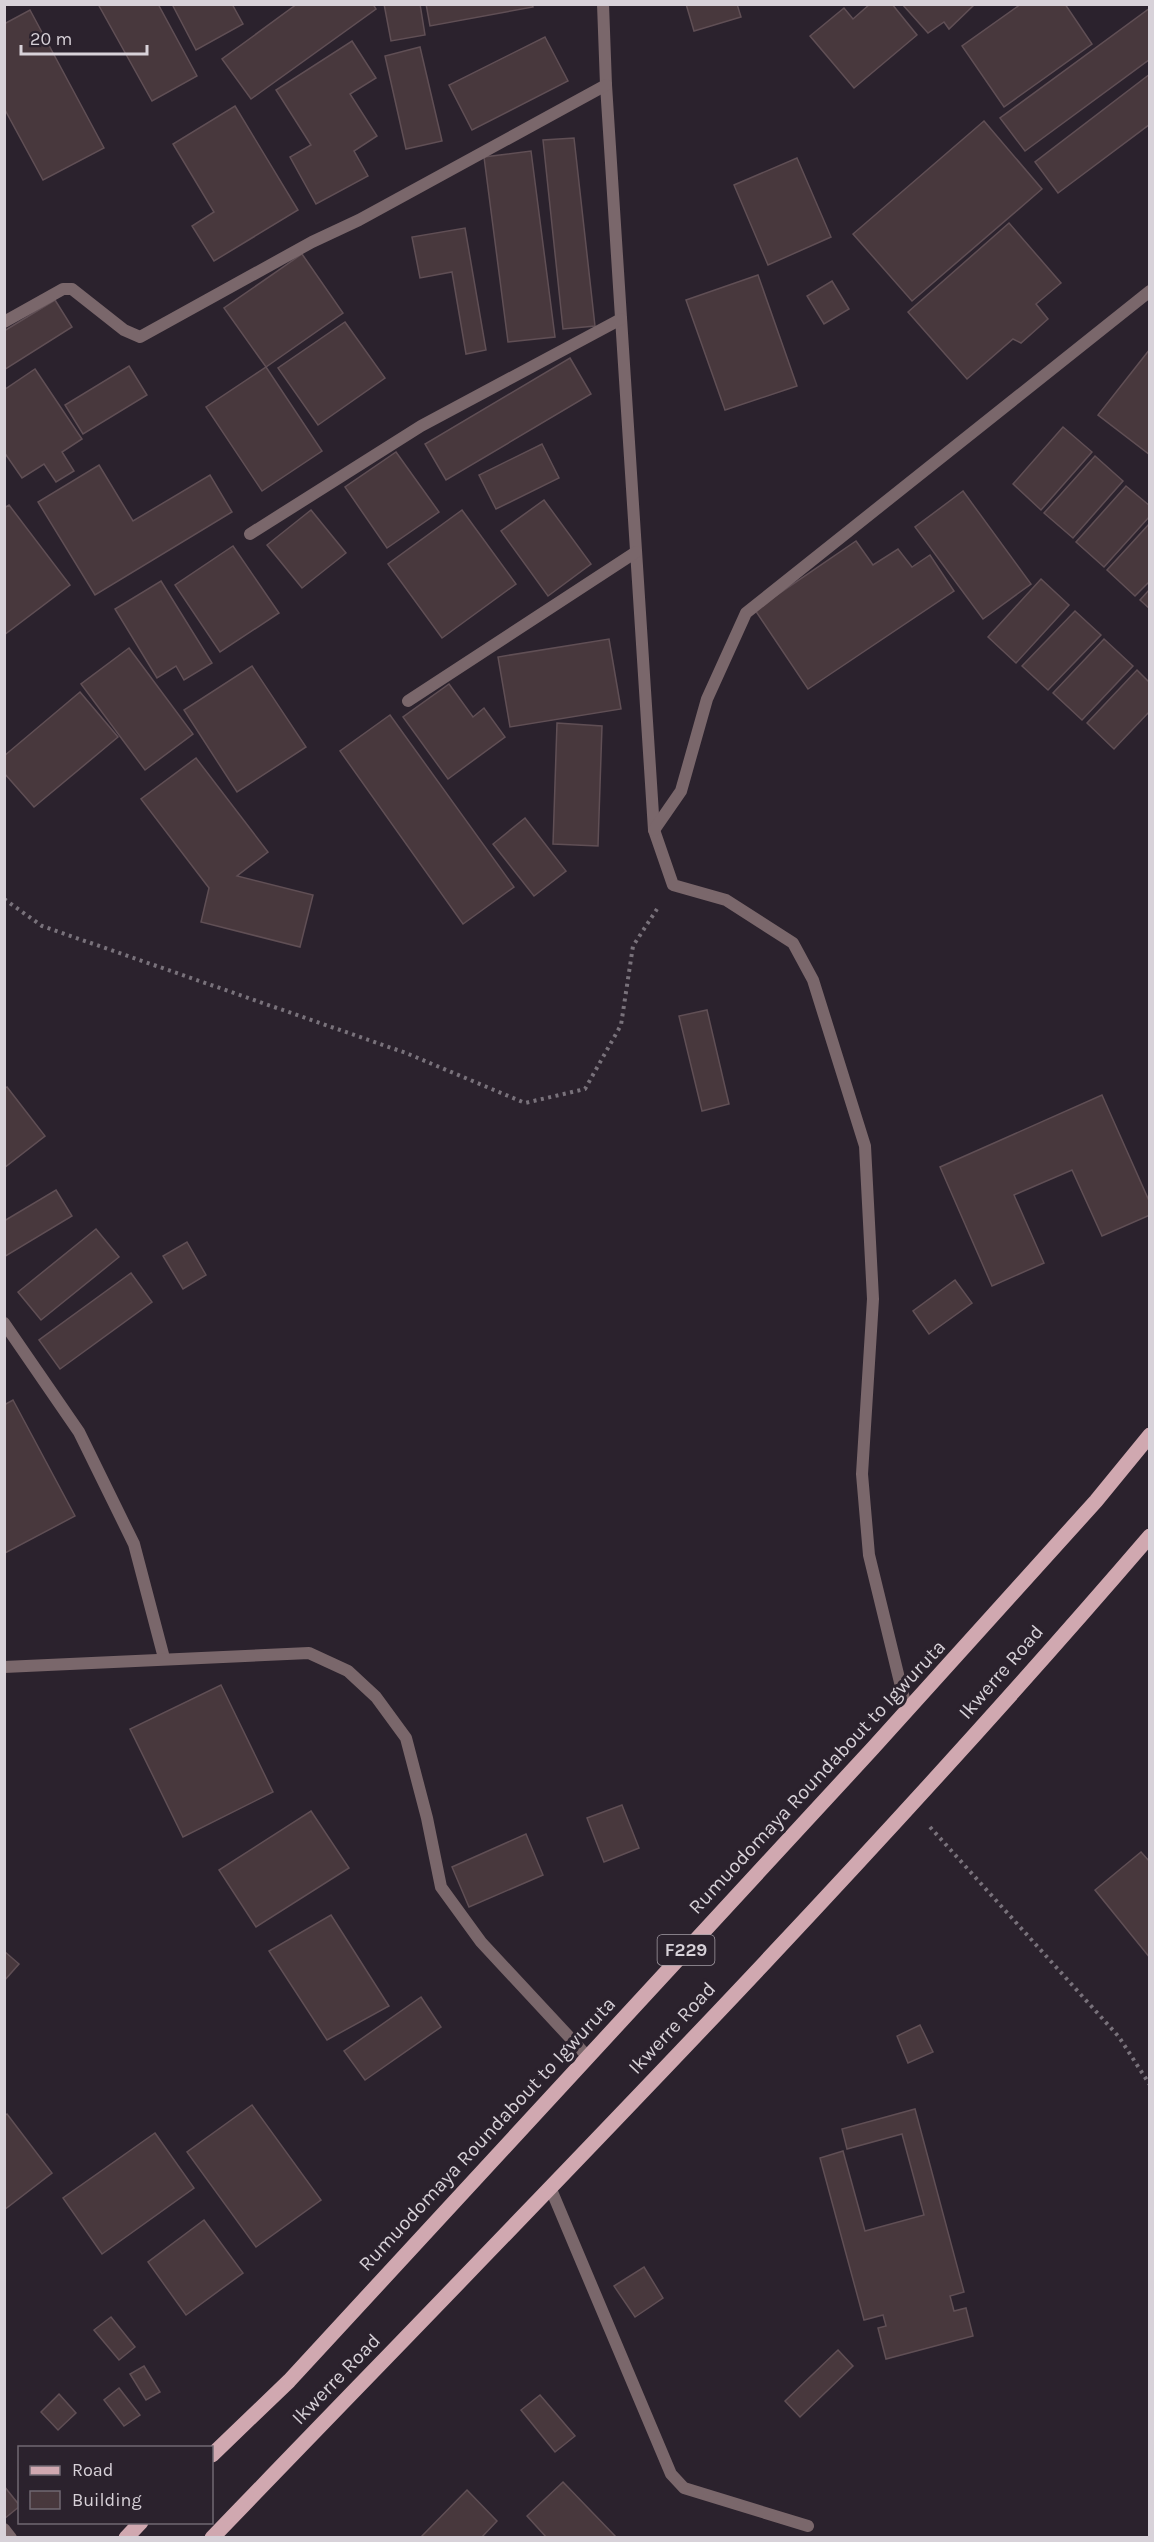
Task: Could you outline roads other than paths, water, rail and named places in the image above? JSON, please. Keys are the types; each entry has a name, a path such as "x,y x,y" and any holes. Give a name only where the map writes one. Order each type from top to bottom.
{"main road":[{"name":"Rumuodomaya Roundabout to Igwuruta","path":"213,2455 289,2381 907,1711 1096,1501 1149,1435"},
{"name":"Ikwerre Road","path":"212,2538 550,2187 911,1806 1149,1536"},
{"path":"126,2538 140,2524"}],"street":[{"path":"603,4 606,86 654,830 673,885 726,900 793,943 813,980 865,1146 873,1299 862,1474 869,1555 907,1711"},
{"path":"4,322 63,290 72,289 124,330 140,337 312,242 359,220 606,86"},
{"path":"654,830 681,791 707,699 746,612 1149,291"},
{"path":"250,534 421,426 621,319"},
{"path":"408,701 636,552"},
{"path":"4,1323 79,1432 134,1544 164,1658"},
{"path":"4,1667 309,1653 348,1671 376,1697 406,1738 428,1818 441,1887 481,1942 587,2056"},
{"path":"550,2187 671,2474 684,2488 808,2526"},
{"path":"4,2529 11,2538"}]}
